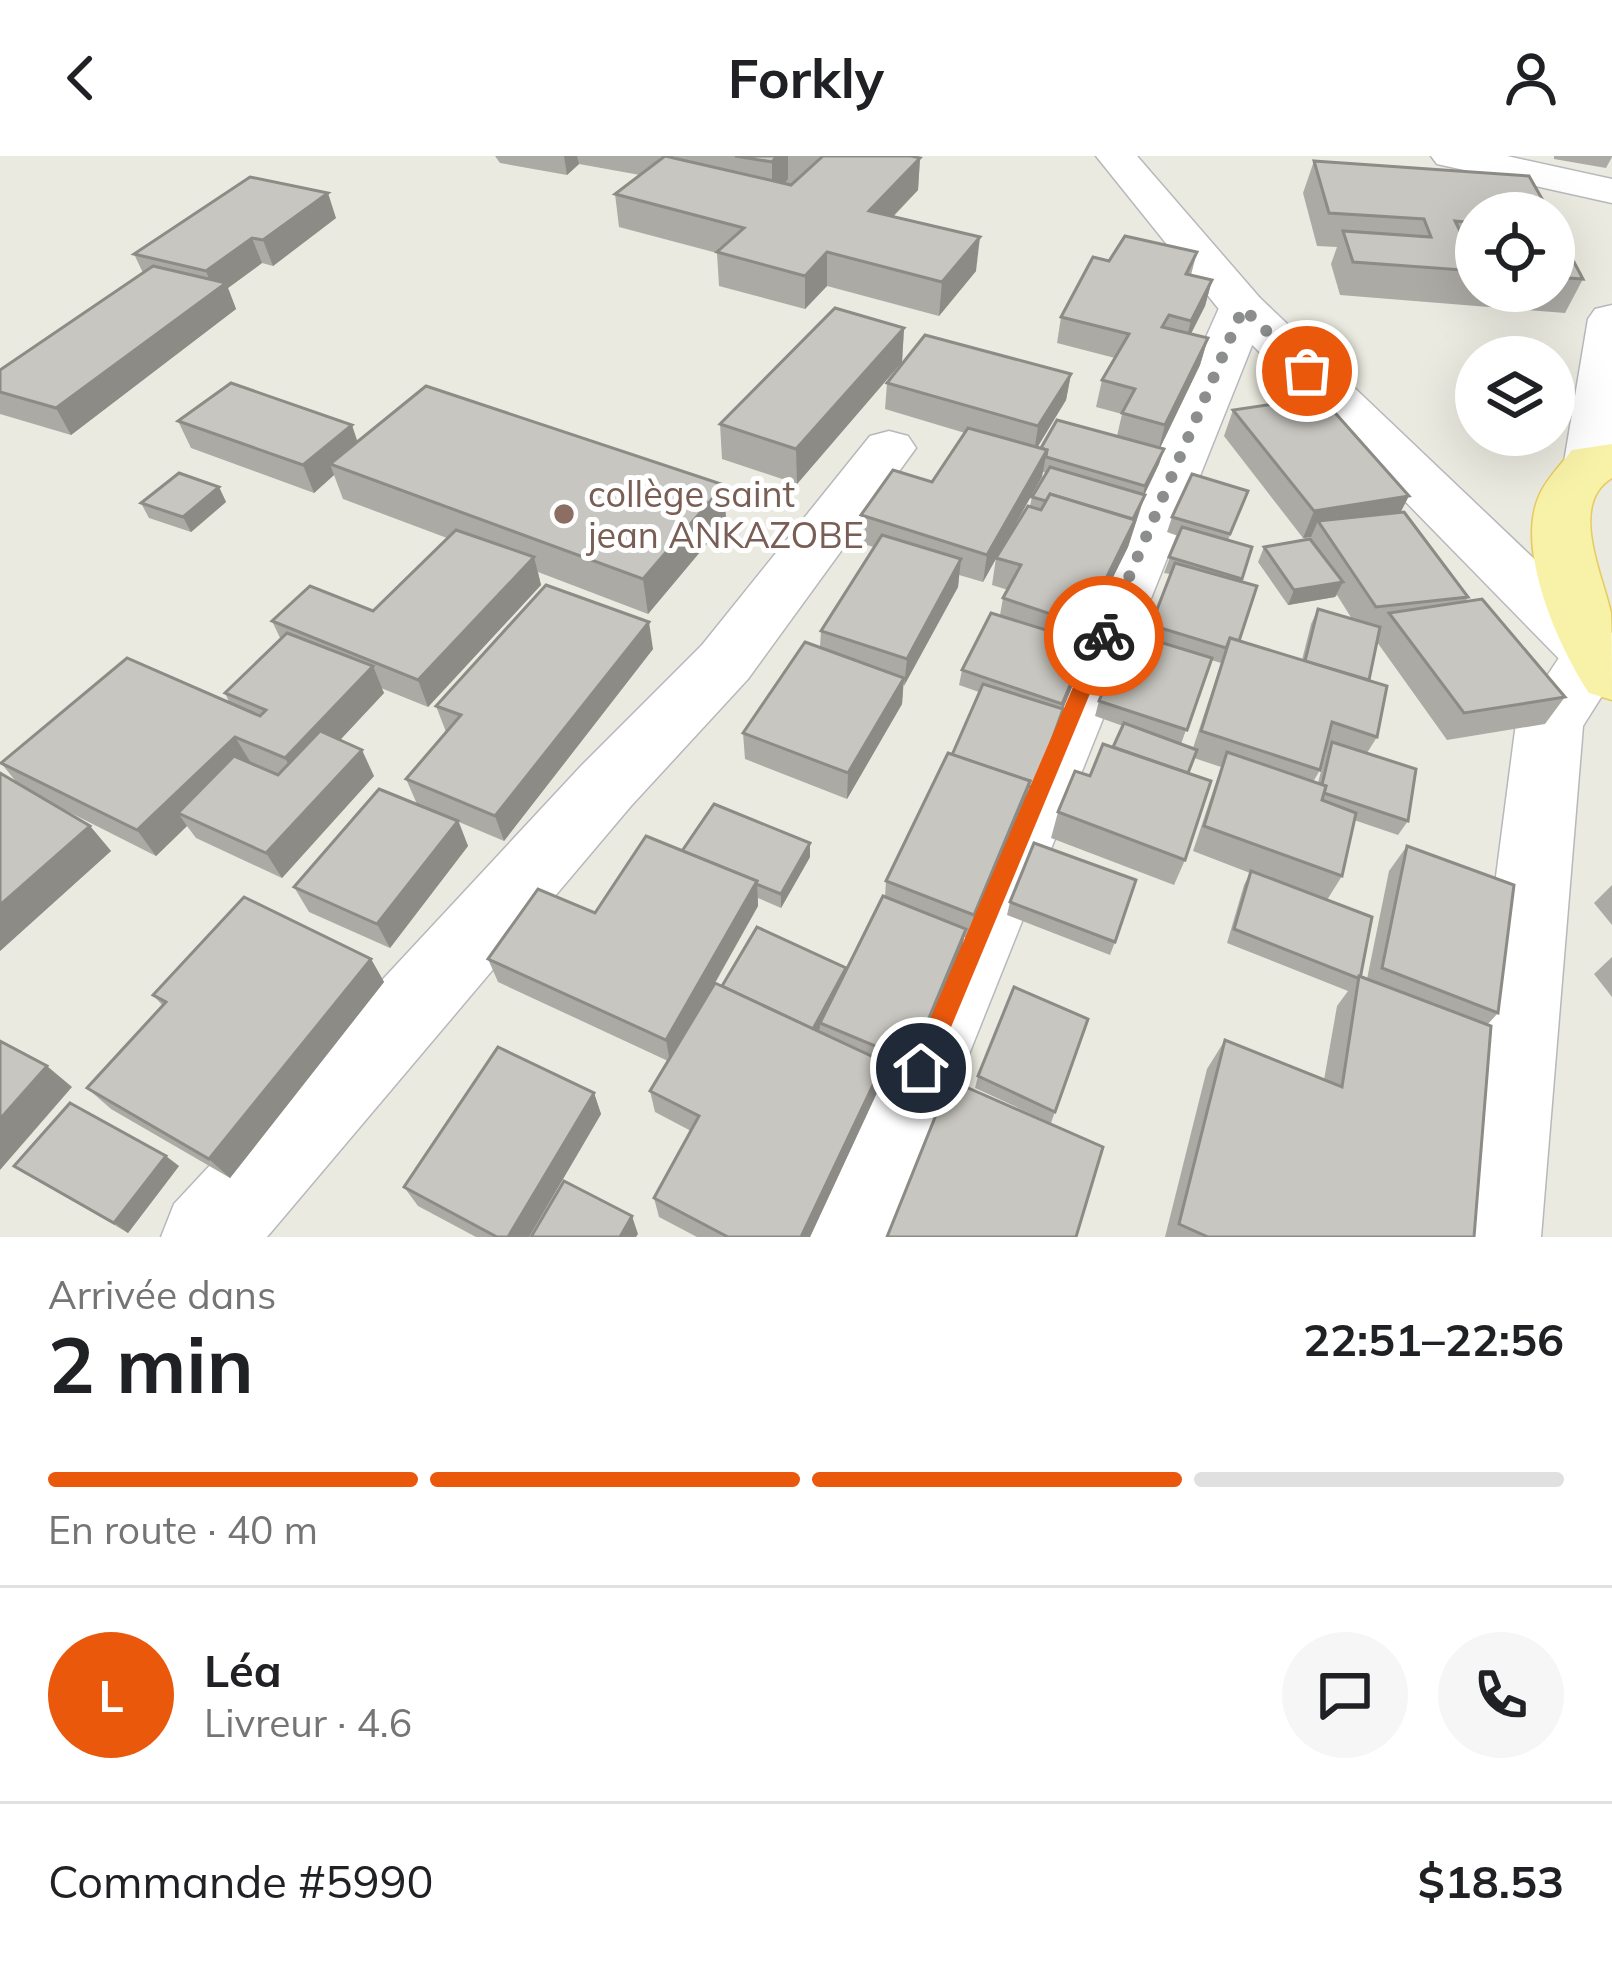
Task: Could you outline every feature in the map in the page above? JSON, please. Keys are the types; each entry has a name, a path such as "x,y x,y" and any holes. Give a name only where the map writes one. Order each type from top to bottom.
{"main road":[{"path":"1602,462 1564,501 1568,568 1603,665"}],"street":[{"path":"1116,156 1243,308 1603,665 1550,723 1495,1237"},
{"path":"1451,156 1612,191"},
{"path":"850,1237 1243,308"},
{"path":"1602,462 1612,319"},
{"path":"207,1237 606,786 725,662 808,560 889,448"}],"building":[{"path":"665,156 791,185 823,156 920,158 869,211 980,237 942,282 827,252 805,276 717,252 744,228 615,194"},
{"path":"735,156 777,156 772,162"},
{"path":"1314,161 1529,176 1538,192 1455,192 1455,269 1353,262 1343,231 1431,237 1424,219 1329,213"},
{"path":"250,177 328,193 263,240 252,238 206,271 134,254"},
{"path":"1125,236 1197,252 1186,274 1212,280 1191,321 1169,315 1162,327 1208,338 1165,425 1122,413 1135,389 1102,380 1129,334 1061,317 1093,257 1109,261"},
{"path":"153,266 226,283 56,408 0,392 0,370"},
{"path":"835,308 904,328 796,449 720,424"},
{"path":"925,335 1071,374 1038,426 887,383"},
{"path":"231,383 352,425 303,465 178,421"},
{"path":"426,386 724,485 643,579 330,464"},
{"path":"1321,397 1409,496 1314,511 1233,410"},
{"path":"1057,420 1164,449 1145,486 1046,457 1047,450 1041,448"},
{"path":"968,428 1047,450 987,555 861,515 893,470 932,482"},
{"path":"1050,467 1145,495 1133,519 1050,494 1046,501 1032,497"},
{"path":"179,473 219,487 183,517 141,503"},
{"path":"1192,474 1248,491 1230,534 1172,517"},
{"path":"1050,494 1135,520 1083,625 1003,598 1021,565 996,558 1028,506 1041,510"},
{"path":"1404,512 1468,597 1376,607 1318,521"},
{"path":"1182,527 1252,547 1242,579 1169,557"},
{"path":"456,530 534,557 418,680 272,621 310,586 373,611"},
{"path":"882,535 961,559 907,659 821,631"},
{"path":"1310,539 1343,582 1294,590 1264,547"},
{"path":"1175,563 1257,586 1239,641 1230,638 1226,648 1151,625"},
{"path":"546,585 649,622 495,816 406,779 461,715 436,706"},
{"path":"1482,599 1565,697 1464,713 1389,613"},
{"path":"1318,609 1380,627 1369,680 1305,661"},
{"path":"991,613 1088,643 1062,704 962,670"},
{"path":"1127,632 1212,658 1187,730 1099,701"},
{"path":"287,633 373,666 285,758 235,737 137,830 1,763 127,658 260,716 266,710 225,693"},
{"path":"1230,638 1387,686 1377,737 1332,722 1320,770 1201,731"},
{"path":"805,642 904,678 848,773 743,733"},
{"path":"983,684 1063,709 1035,788 1028,786 1030,781 952,755"},
{"path":"1124,723 1197,750 1188,773 1113,747"},
{"path":"320,731 362,750 266,853 178,813 234,756 278,775"},
{"path":"1332,742 1416,769 1408,821 1324,793"},
{"path":"1103,744 1211,781 1185,860 1058,812 1075,771 1090,776"},
{"path":"1227,752 1326,786 1322,800 1356,813 1342,876 1204,826"},
{"path":"948,753 1030,781 974,915 886,881"},
{"path":"0,773 90,826 0,905"},
{"path":"379,789 458,821 377,924 294,887"},
{"path":"714,804 810,843 781,894 682,851"},
{"path":"646,836 757,881 666,1040 488,959 538,889 595,913"},
{"path":"1034,843 1136,880 1115,942 1010,902"},
{"path":"1407,846 1514,885 1498,1013 1382,968"},
{"path":"1251,871 1372,917 1360,979 1234,929"},
{"path":"883,896 966,929 911,1061 820,1023"},
{"path":"244,897 371,959 209,1159 87,1088 166,1002 153,995"},
{"path":"757,927 846,968 813,1029 722,986"},
{"path":"1359,976 1491,1026 1474,1237 1208,1237 1179,1224 1225,1040 1342,1087"},
{"path":"715,983 884,1062 801,1237 728,1237 654,1198 699,1116 650,1091"},
{"path":"1014,987 1088,1019 1055,1112 978,1076"},
{"path":"0,1041 47,1066 0,1119"},
{"path":"498,1047 594,1093 508,1237 497,1237 404,1187"},
{"path":"950,1080 1103,1147 1076,1237 887,1237"},
{"path":"70,1103 166,1156 114,1223 14,1166"},
{"path":"564,1181 632,1216 620,1237 531,1237"}],"way so far":[{"path":"1104,636 1243,308 1307,371"}],"place":[{"name":"collège saint jean ANKAZOBE","path":"564,514"}],"route":[{"path":"921,1068 1104,636"}]}
